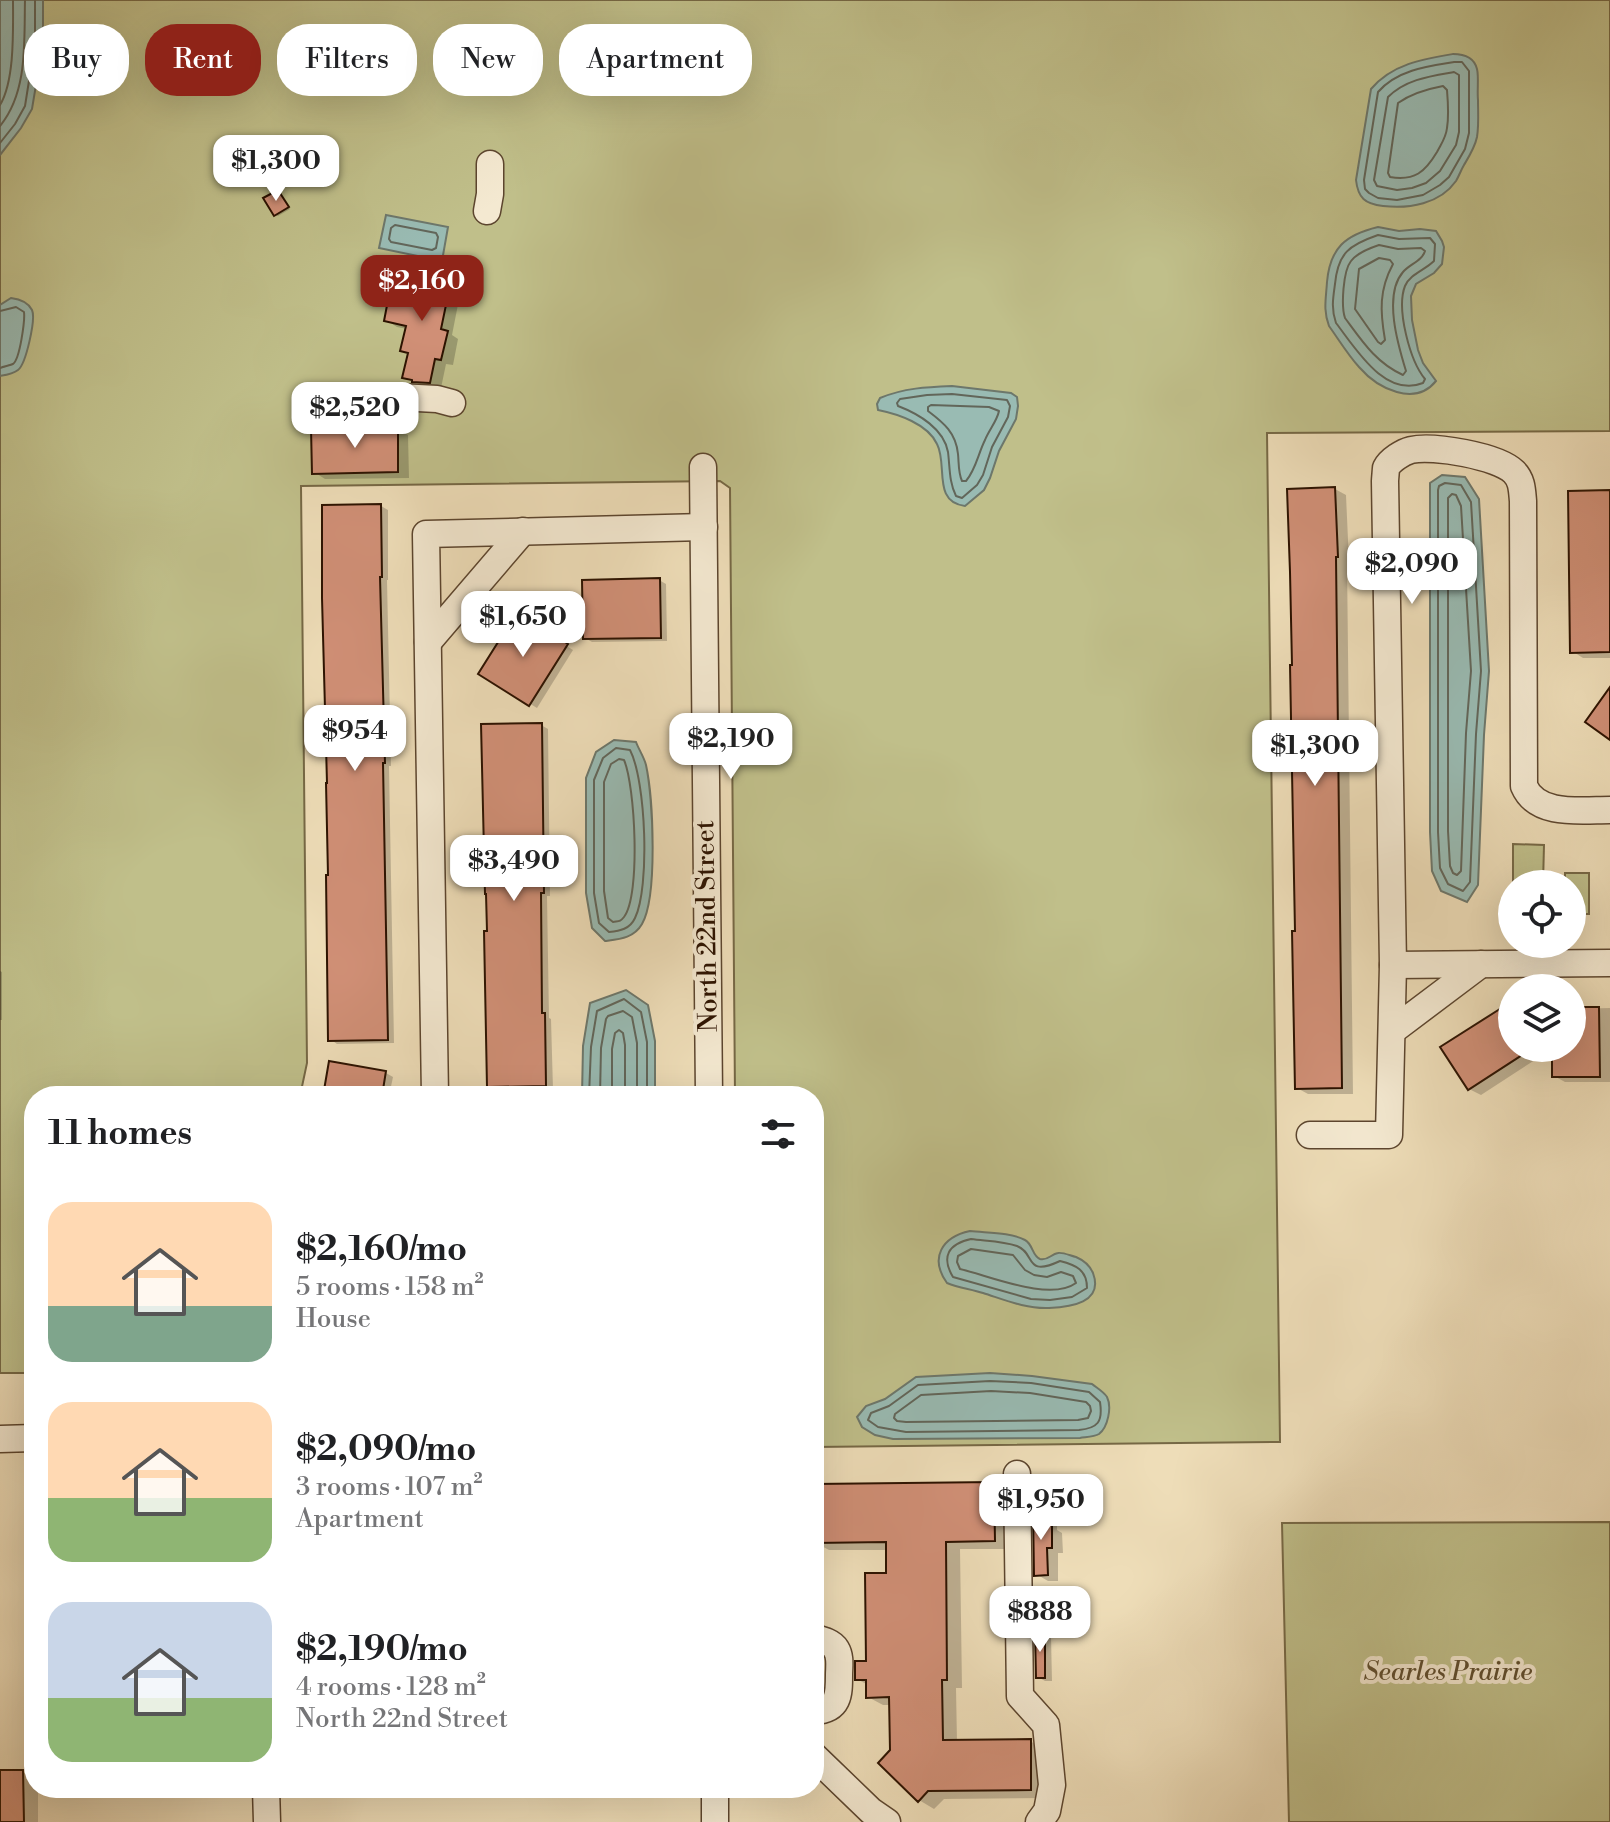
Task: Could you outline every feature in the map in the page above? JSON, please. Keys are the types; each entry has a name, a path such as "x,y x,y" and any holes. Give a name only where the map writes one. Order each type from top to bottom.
{"street":[{"path":"487,211 490,164"},
{"path":"398,397 452,403"},
{"path":"1310,1135 1389,1135 1393,965 1385,481 1386,469 1411,450 1437,449 1495,461 1513,470 1521,482 1524,786 1534,801 1551,809 1610,810"},
{"name":"North 22nd Street","path":"703,467 709,1086"},
{"path":"435,1086 426,534 704,527"},
{"path":"428,642 523,531"},
{"path":"1393,965 1610,963"},
{"path":"1392,1031 1481,964"},
{"path":"0,1439 24,1438"},
{"path":"1017,1474 1020,1696 1046,1725 1052,1785 1047,1811 1039,1822"},
{"path":"824,1640 835,1647 839,1657 839,1697 824,1708"},
{"path":"824,1766 871,1811 887,1822"},
{"path":"266,1798 267,1822"},
{"path":"715,1798 715,1822"}],"green space":[{"path":"0,0 1610,0 1610,431 1267,433 1280,1442 824,1447 824,1086 735,1086 730,488 720,481 301,486 307,1063 302,1086 24,1086 24,1373 0,1373"},
{"path":"1513,844 1544,845 1543,870 1513,870"},
{"path":"1586,873 1589,873 1589,914 1586,914"},
{"name":"Searles Prairie","path":"1610,1522 1610,1822 1289,1822 1282,1523"}],"water":[{"path":"0,0 43,0 43,24 24,24 24,96 34,96 32,109 0,155"},
{"path":"1453,54 1471,59 1478,76 1477,137 1456,181 1442,195 1423,203 1393,207 1367,202 1361,196 1356,180 1371,89 1398,68"},
{"path":"386,215 448,227 442,261 379,248"},
{"path":"1378,227 1399,231 1436,231 1444,247 1442,264 1416,284 1411,296 1418,350 1436,381 1418,393 1397,392 1367,375 1347,352 1327,320 1327,282 1336,252 1348,239"},
{"path":"11,298 23,301 32,310 31,331 21,366 14,372 0,376 0,305"},
{"path":"952,386 1011,393 1017,397 1018,406 1016,419 984,490 965,506 948,498 940,453 933,437 912,421 878,410 877,404 880,398 898,392"},
{"path":"1442,475 1465,477 1479,499 1489,671 1478,885 1467,902 1441,891 1432,871 1430,483"},
{"path":"614,740 636,742 646,765 651,799 652,870 647,910 639,929 631,935 605,941 592,928 586,893 586,778 596,752"},
{"path":"626,990 648,1005 655,1041 655,1086 582,1086 583,1046 590,1003"},
{"path":"970,1231 1019,1237 1028,1242 1040,1259 1060,1253 1079,1258 1093,1273 1094,1291 1075,1304 1040,1308 947,1283 939,1265 941,1250 952,1238"},
{"path":"990,1373 1092,1384 1107,1397 1109,1411 1105,1427 1097,1435 1080,1438 893,1439 875,1435 862,1427 857,1417 866,1406 885,1399 916,1377"}],"building":[{"path":"278,190 289,207 274,216 263,198"},
{"path":"417,269 452,276 441,329 448,331 441,360 435,359 430,383 402,378 408,353 400,351 406,326 384,321 389,295 411,299"},
{"path":"398,427 398,472 312,474 311,428"},
{"path":"1335,487 1342,1088 1295,1089 1292,665 1287,489"},
{"path":"1610,490 1610,652 1570,653 1568,491"},
{"path":"381,504 388,1040 328,1041 322,505"},
{"path":"660,578 661,638 583,639 582,580"},
{"path":"517,612 568,644 529,706 478,674"},
{"path":"1610,687 1610,740 1585,722"},
{"path":"542,723 542,1013 545,1013 546,1086 487,1086 484,931 487,931 481,724"},
{"path":"1586,1007 1599,1007 1600,1077 1552,1077 1552,1062 1586,1062"},
{"path":"1498,1010 1498,1062 1511,1062 1468,1090 1440,1047"},
{"path":"329,1061 386,1071 384,1086 325,1086"},
{"path":"994,1482 995,1541 946,1542 947,1680 942,1680 943,1740 1031,1739 1031,1790 928,1791 918,1802 878,1763 890,1750 889,1697 866,1698 866,1680 855,1680 855,1661 866,1661 865,1573 886,1573 886,1542 824,1543 824,1484"},
{"path":"1033,1509 1046,1509 1047,1525 1052,1525 1052,1548 1047,1548 1048,1575 1034,1576"},
{"path":"1045,1630 1045,1678 1036,1678 1035,1631"},
{"path":"0,1770 23,1770 24,1822 0,1822"}]}
